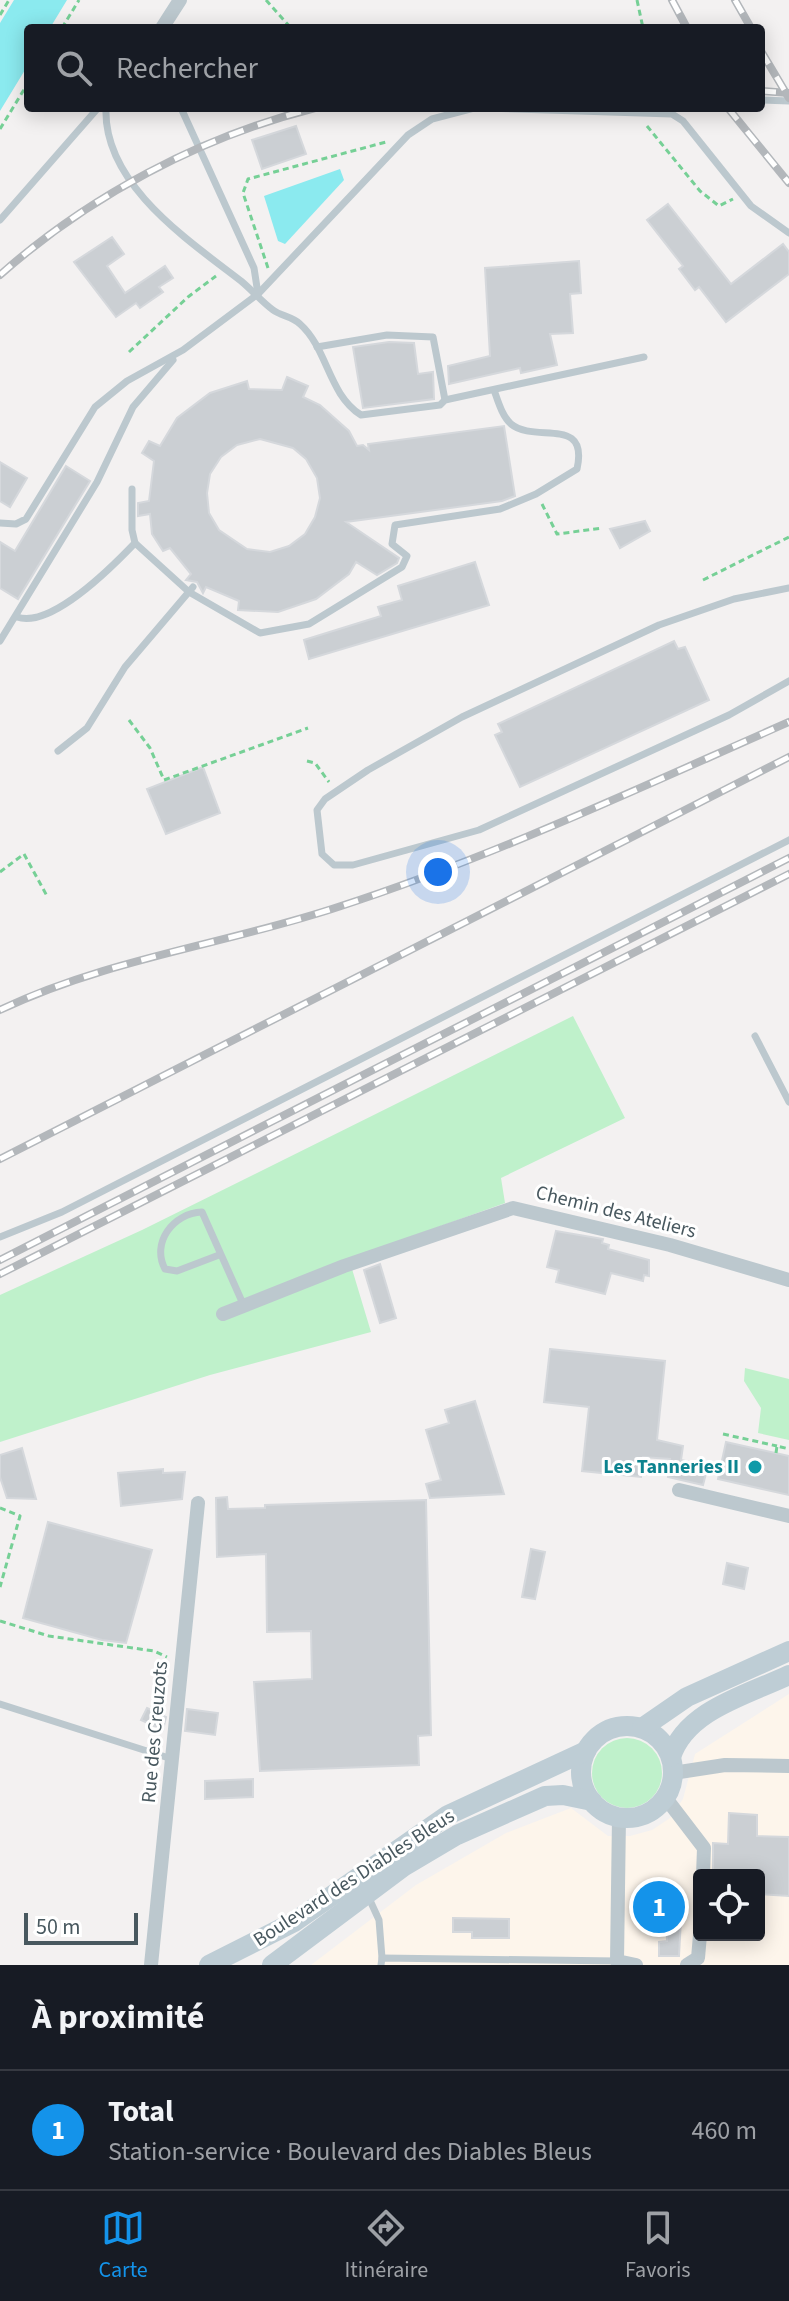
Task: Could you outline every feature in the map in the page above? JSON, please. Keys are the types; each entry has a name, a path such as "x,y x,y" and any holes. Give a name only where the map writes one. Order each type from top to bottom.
{"main road":[{"path":"642,1728 687,1697 789,1651"},
{"path":"672,1765 660,1740 642,1728 629,1726 604,1732 586,1751 581,1777 592,1801 604,1812 619,1817 645,1814 665,1797 680,1734 696,1719 789,1675"},
{"name":"Boulevard des Diables Bleus","path":"209,1965 294,1922 448,1815 586,1751"},
{"name":"Boulevard des Diables Bleus","path":"279,1962 430,1849 535,1799 555,1794 592,1801"}],"street":[{"path":"165,24 180,0"},
{"name":"Chemin des Ateliers","path":"223,1314 344,1266 513,1208 670,1245 789,1280"},
{"path":"679,1490 789,1516"},
{"name":"Rue des Creuzots","path":"151,1965 198,1503"},
{"path":"672,1765 789,1766"},
{"path":"665,1797 704,1848 703,1869"},
{"path":"619,1817 617,1961 636,1965"},
{"path":"687,1965 698,1958 699,1941"}],"lane":[{"path":"765,100 789,101"},
{"path":"0,220 94,112"},
{"path":"106,112 109,140 149,205 167,223 258,294 273,310 299,322 317,347 341,396 361,415 440,405 445,400 644,357"},
{"path":"184,112 254,268 258,294"},
{"path":"0,523 16,524 26,519 95,407 127,381 183,350 258,294 408,135 432,119 459,112"},
{"path":"635,112 678,117 740,195 789,233"},
{"path":"678,117 681,112"},
{"path":"317,347 387,335 433,337 445,400"},
{"path":"0,641 97,482 133,407 183,350"},
{"path":"132,489 135,543 191,590 260,633 309,624 402,567 407,556 392,544 395,525 500,509 536,494 577,469 576,443 564,433 516,427 506,418 494,390"},
{"path":"17,617 29,620 57,609 135,543"},
{"path":"789,588 734,599 659,625 462,717 348,783 322,803 316,816 322,854 334,865 378,860 479,830 729,715 789,681"},
{"path":"58,751 87,728 125,667 191,590"},
{"path":"0,1237 62,1212 789,840"},
{"path":"755,1036 789,1102"},
{"path":"219,1255 177,1271 165,1269 158,1257 161,1241 170,1227 188,1212 202,1212 244,1306"},
{"path":"0,1704 174,1760"},
{"path":"367,1895 379,1920 381,1961 617,1961"}],"path":[{"path":"0,15 9,0"},
{"path":"64,24 79,0"},
{"path":"266,0 287,24"},
{"path":"637,0 642,24"},
{"path":"0,129 24,90"},
{"path":"635,112 700,191 719,206 740,195"},
{"path":"273,280 243,193 248,179 408,135"},
{"path":"129,352 188,297 226,270"},
{"path":"536,494 557,534 603,528"},
{"path":"703,580 789,537"},
{"path":"129,720 150,748 164,780 308,728"},
{"path":"307,761 315,763 329,783 342,774 348,783"},
{"path":"0,872 24,854 47,896"},
{"path":"723,1434 789,1449"},
{"path":"776,1453 777,1446"},
{"path":"0,1508 20,1516 0,1587"},
{"path":"0,1621 49,1636 154,1651 181,1664"}],"shaded area":[{"path":"789,1694 789,1965 311,1965 416,1885 506,1833 571,1808 608,1836 630,1836 652,1830 670,1818 683,1799 695,1754"}],"green space":[{"path":"573,1016 625,1118 501,1178 505,1203 349,1259 371,1332 210,1375 0,1442 0,1295 142,1230"},
{"path":"745,1368 789,1379 789,1440 758,1433 761,1408 744,1381"},
{"path":"620,1738 634,1738 656,1753 662,1773 660,1786 652,1798 634,1808 620,1808 598,1793 592,1780 592,1766 607,1744"}],"water":[{"path":"14,0 67,0 52,24 24,24 24,72 0,111 0,23"},
{"path":"340,169 344,180 285,244 278,241 264,196"}],"building":[{"path":"296,126 306,154 262,169 252,140"},
{"path":"668,204 731,284 783,244 789,252 789,274 726,322 699,287 695,290 679,269 683,266 647,220"},
{"path":"112,237 124,254 107,266 125,293 165,266 173,278 159,287 163,292 140,308 136,303 116,317 74,262"},
{"path":"579,261 581,293 570,294 573,333 550,334 557,365 521,373 520,368 449,384 448,366 490,356 485,268"},
{"path":"389,342 414,343 418,374 433,372 434,399 363,408 353,347"},
{"path":"287,377 308,386 303,397 320,405 349,431 357,446 363,445 369,450 368,444 504,426 515,496 502,501 346,522 399,558 397,563 377,575 356,562 349,574 316,599 278,612 238,610 239,601 206,587 203,593 197,582 186,580 191,574 170,548 163,551 152,534 150,514 138,516 138,503 149,501 154,461 142,453 149,441 160,446 177,418 210,393 247,381 249,389 282,390","holes":["260,439 293,448 306,459 317,478 320,498 315,517 305,534 289,546 270,552 247,549 219,530 209,513 207,493 210,474 221,457 237,445"]},
{"path":"0,462 27,478 10,507 0,501"},
{"path":"66,466 90,481 18,599 0,588 0,542 15,551"},
{"path":"645,521 650,531 620,548 610,529"},
{"path":"475,562 489,605 309,659 304,640 381,616 378,607 402,600 398,586"},
{"path":"674,641 678,649 685,647 709,700 520,787 495,735 502,732 498,724"},
{"path":"203,767 220,813 166,834 147,789"},
{"path":"556,1231 603,1239 602,1243 609,1245 608,1249 649,1260 649,1276 644,1275 643,1281 611,1273 605,1294 556,1282 559,1270 547,1267"},
{"path":"380,1264 396,1318 380,1323 364,1270"},
{"path":"550,1349 665,1361 657,1440 683,1446 681,1460 708,1466 703,1485 668,1477 670,1459 643,1457 641,1477 582,1471 589,1407 544,1402"},
{"path":"475,1401 504,1494 430,1498 426,1484 441,1480 426,1430 449,1423 445,1410"},
{"name":"Les Tanneries II","path":"726,1442 789,1456 789,1495 718,1479"},
{"path":"22,1448 36,1499 7,1498 0,1477 0,1455"},
{"path":"163,1469 163,1473 185,1472 182,1499 121,1506 118,1473"},
{"path":"227,1497 228,1509 426,1500 431,1735 418,1736 419,1765 260,1771 254,1682 312,1679 311,1631 267,1632 266,1554 217,1557 216,1498"},
{"path":"48,1522 152,1550 126,1643 102,1640 23,1618"},
{"path":"531,1549 545,1552 535,1599 522,1597"},
{"path":"727,1563 748,1568 744,1589 723,1584"},
{"path":"147,1708 166,1717 163,1730 141,1720"},
{"path":"187,1709 218,1713 215,1735 185,1731"},
{"path":"253,1779 253,1797 205,1799 205,1781"},
{"path":"729,1813 757,1815 757,1836 789,1837 789,1896 765,1894 765,1869 713,1869 713,1843 728,1844"},
{"path":"666,1900 682,1900 679,1956 659,1956 659,1942 667,1941"},
{"path":"453,1918 509,1919 509,1938 472,1938 472,1932 453,1932"}],"railway":[{"path":"672,0 685,24"},
{"path":"735,0 749,24"},
{"path":"765,58 789,98"},
{"path":"765,91 789,93"},
{"path":"0,275 71,220 148,173 230,135 301,112"},
{"path":"731,112 789,183"},
{"path":"0,1010 83,977 298,919 398,886 567,820 789,722"},
{"path":"0,1159 789,757"},
{"path":"0,1260 789,858"},
{"path":"0,1274 789,874"}],"place":[{"name":"Les Tanneries II","path":"755,1467"},
{"name":"Total","path":"659,1907"}]}
